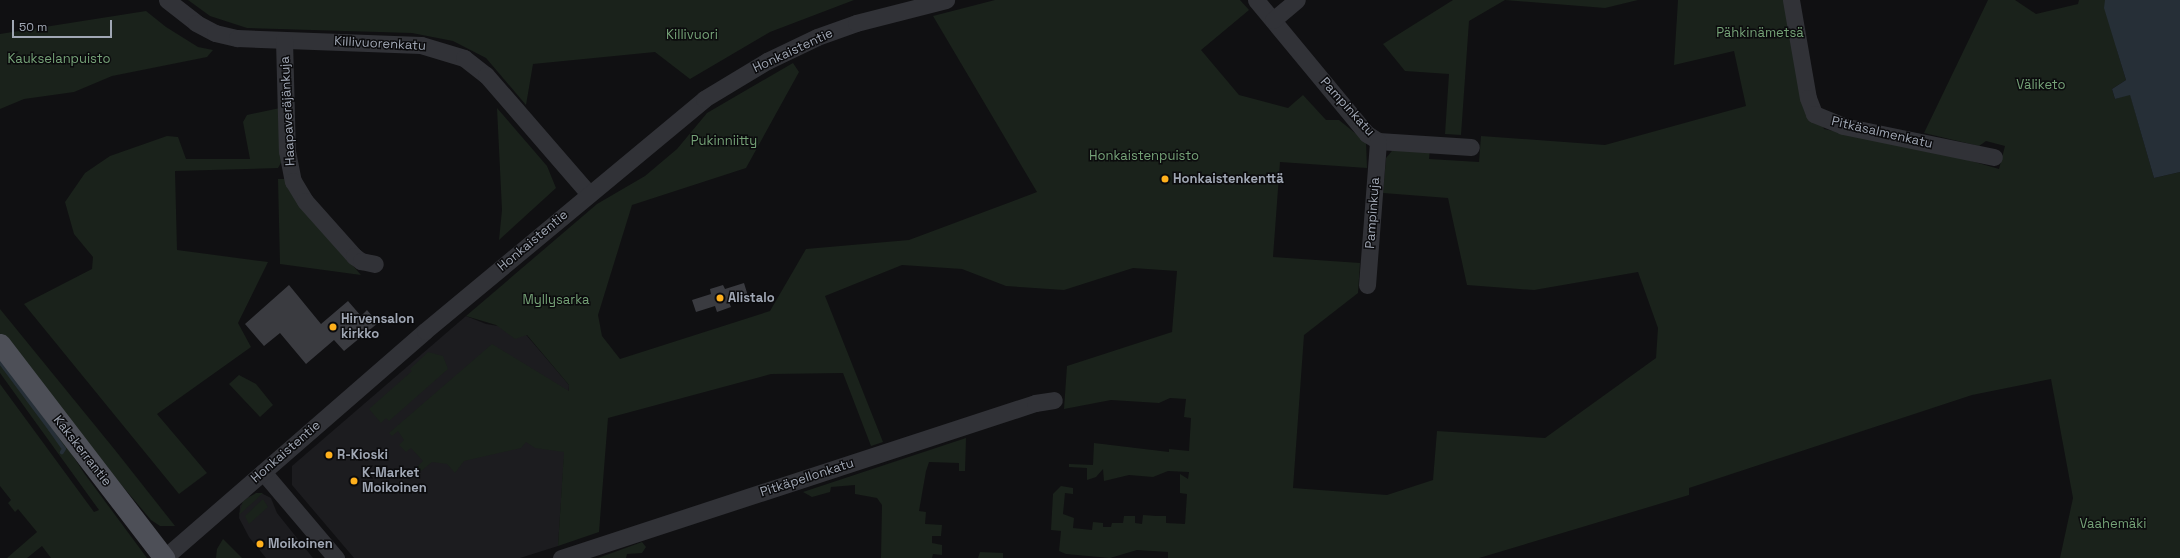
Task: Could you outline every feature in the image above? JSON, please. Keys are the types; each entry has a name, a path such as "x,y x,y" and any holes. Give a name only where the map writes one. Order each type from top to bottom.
{"main road":[{"name":"Kakskerrantie","path":"0,344 164,558"}],"street":[{"name":"Killivuorenkatu","path":"167,0 180,12 215,33 237,38 421,45 464,58 486,75 589,194"},
{"name":"Honkaistentie","path":"164,558 589,194 704,99 767,61 817,37 856,24 946,0"},
{"name":"Pampinkatu","path":"1256,0 1367,134 1378,141 1471,147"},
{"path":"1273,20 1297,0"},
{"name":"Pitkäsalmenkatu","path":"1791,0 1808,98 1814,114 1843,126 1994,157"},
{"name":"Haapaveräjänkuja","path":"284,40 287,150 293,182 304,201 354,256 361,262 375,264"},
{"name":"Pampinkuja","path":"1367,285 1378,141"},
{"name":"Pitkäpellonkatu","path":"561,558 1028,406 1054,400"},
{"path":"263,472 336,558"}],"shaded area":[{"path":"2105,0 2180,0 2180,172 2154,178 2130,95 2115,99 2112,89 2126,80 2104,8"},
{"path":"466,316 486,324 522,330 569,385 558,546 520,558 354,558 292,485 292,466"},
{"path":"261,493 271,498 277,513 313,558 266,558 249,537 239,518 240,506 247,497"}],"green space":[{"name":"Killivuori","path":"188,0 854,0 770,32 690,79 655,52 533,64 526,105 486,58 453,41 412,33 247,28 210,16"},
{"path":"995,0 1240,0 1249,10 1201,50 1239,95 1288,108 1303,95 1326,120 1339,120 1366,142 1367,168 1280,162 1273,257 1360,263 1358,293 1304,335 1293,488 1387,495 1433,480 1437,431 1545,438 1656,358 1658,328 1638,272 1534,290 1467,285 1448,198 1383,193 1386,158 1396,146 1430,149 1429,159 1479,162 1481,136 1605,145 1746,106 1734,51 1674,65 1678,0 1785,0 1824,129 1961,158 1999,169 2005,146 1986,141 1979,146 1924,133 1988,0 2015,0 2036,14 2078,4 2079,0 2113,0 2117,50 2126,80 2112,89 2115,99 2130,94 2154,178 2180,172 2180,558 2060,558 2073,498 2051,379 1972,395 1689,488 1689,495 1479,558 1168,558 1168,552 1137,550 1110,558 1066,554 1059,551 1061,531 1051,530 1053,494 1061,486 1073,488 1073,494 1065,493 1063,514 1074,518 1073,528 1092,530 1093,522 1103,523 1103,527 1111,527 1112,523 1123,523 1124,516 1135,516 1135,523 1142,524 1143,515 1166,516 1166,523 1185,524 1187,494 1180,493 1180,474 1188,479 1189,472 1168,471 1153,477 1129,475 1104,481 1103,469 1096,477 1087,480 1087,468 1069,467 1069,464 1093,465 1094,443 1169,452 1169,449 1189,451 1191,418 1184,417 1186,399 1170,398 1159,403 1111,400 1064,409 1067,366 1172,332 1177,271 1133,268 1064,290 1006,286 962,269 902,265 825,296 883,442 871,446 843,373 771,374 608,418 599,532 558,546 564,452 535,448 526,442 521,448 464,461 455,473 447,464 432,462 421,471 417,467 423,461 411,448 406,452 399,445 404,440 398,431 392,436 389,433 492,344 569,391 569,385 527,335 515,339 496,325 466,316 597,204 645,176 677,149 707,113 793,63 799,72 746,168 632,205 598,315 602,336 620,359 770,311 806,249 909,240 1037,192 933,16"},
{"path":"1453,0 1505,0 1469,21 1461,135 1445,134 1449,74 1405,71 1383,44"},
{"path":"1505,0 1638,0 1605,8"},
{"name":"Kaukselanpuisto","path":"146,11 166,27 198,47 213,50 207,57 112,76 74,92 24,99 0,109 0,34"},
{"path":"280,108 282,161 278,168 175,171 177,250 268,262 238,323 251,347 157,414 207,473 179,494 24,304 92,269 93,257 74,234 65,202 85,173 110,156 167,136 178,137 186,159 250,159 243,122 247,115"},
{"path":"497,108 547,166 556,188 499,240 502,210"},
{"path":"278,179 286,179 302,206 361,275 280,264"},
{"path":"0,309 175,526 160,526 151,520 97,456 0,335"},
{"path":"428,352 443,356 448,369 389,421 386,418 381,423 369,409 412,371 410,369"},
{"path":"0,356 62,439 84,473 147,558 51,558 42,546 27,558 7,558 37,532 18,509 15,512 8,503 11,500 0,486 0,384 94,512 99,510 0,373"},
{"path":"239,375 256,384 273,405 260,417 229,384"},
{"path":"966,438 965,471 959,471 959,463 929,462 926,471 919,511 926,512 925,524 942,525 941,536 932,536 932,543 942,545 942,555 933,554 932,558 881,558 882,505 877,498 855,494 855,485 831,487 830,492 812,497 803,492"},
{"path":"256,493 263,493 239,515 243,501"},
{"path":"263,499 268,507 249,524 245,516"},
{"path":"223,539 242,558 216,558 217,549"},
{"path":"642,542 646,547 642,553 627,554 626,558 598,558"},
{"path":"980,552 1003,553 1003,558 978,558"}],"building":[{"name":"Alistalo","path":"744,283 748,296 729,302 731,307 717,312 715,306 696,312 692,300 711,294 710,289 723,285 725,289"},
{"name":"Hirvensalon kirkko","path":"289,285 321,324 348,301 361,316 367,310 378,323 344,351 334,340 306,364 280,333 264,346 245,324"}],"waterway":[{"path":"0,362 64,449 62,452"}],"place":[{"name":"Honkaistenkenttä","path":"1165,179"},
{"name":"Alistalo","path":"720,298"},
{"name":"Hirvensalon kirkko","path":"333,327"},
{"name":"R-Kioski","path":"329,455"},
{"name":"K-Market Moikoinen","path":"354,481"},
{"name":"Moikoinen","path":"260,544"}],"park label":[{"name":"Pähkinämetsä","path":"1760,33"},
{"name":"Väliketo","path":"2041,85"},
{"name":"Pukinniitty","path":"724,141"},
{"name":"Honkaistenpuisto","path":"1144,156"},
{"name":"Myllysarka","path":"556,300"},
{"name":"Vaahemäki","path":"2113,524"}]}
